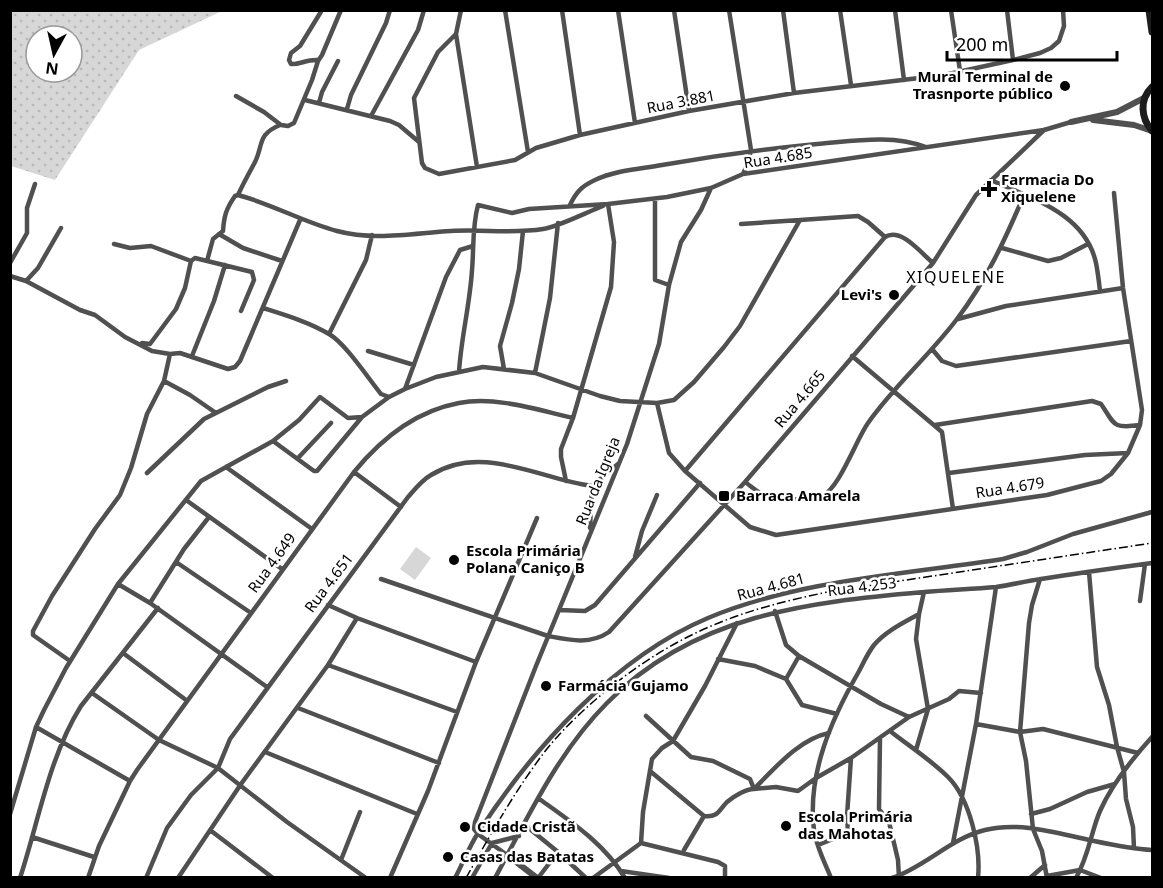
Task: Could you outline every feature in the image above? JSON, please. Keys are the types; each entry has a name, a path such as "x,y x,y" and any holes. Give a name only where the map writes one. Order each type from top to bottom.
{"main road":[{"path":"1149,10 1152,32"},
{"path":"1152,85 1144,98 1143,117 1152,131"}],"street":[{"path":"318,60 307,60 296,65 291,64 289,60 291,53 300,46 322,10"},
{"path":"236,96 281,125 288,126 294,123 340,10"},
{"path":"347,109 351,95 390,10"},
{"path":"371,116 418,30 424,10"},
{"path":"461,10 456,34 477,167"},
{"path":"505,10 528,152"},
{"path":"562,10 580,135"},
{"path":"618,10 635,123"},
{"path":"674,10 689,111"},
{"path":"729,10 751,150 743,174"},
{"path":"783,10 795,93"},
{"path":"840,10 851,86"},
{"path":"895,10 904,81"},
{"path":"951,10 960,71"},
{"path":"1007,10 1013,60"},
{"name":"Rua 3.881","path":"456,34 438,52 417,92 414,105 422,163 431,172 439,174 519,159 528,152 580,135 689,111 795,93 904,81 1040,53 1059,41 1064,26 1063,10"},
{"path":"319,103 322,92 338,61"},
{"name":"Rua 4.685","path":"473,230 478,205 512,213 525,209 655,199 711,188 743,174 1044,130 1117,112 1144,98"},
{"path":"304,100 347,109 399,125 419,142"},
{"name":"Rua 4.685","path":"1084,120 1118,122 1152,131"},
{"path":"207,261 213,239 223,231 222,221 255,162 263,137 281,125"},
{"name":"Rua 4.665","path":"381,579 548,636 570,640 591,640 609,632 745,482 933,263 967,208 991,180 1044,130"},
{"path":"570,205 579,190 598,179 613,174 751,150 869,139 903,140 929,147"},
{"path":"991,180 1069,218 1089,244 1097,265 1100,291"},
{"path":"10,263 27,233 27,208 35,184"},
{"name":"Rua da Igreja","path":"455,878 477,832 475,822 618,464 659,344 669,285 683,236 701,210 711,188"},
{"name":"Rua 4.679","path":"657,403 669,453 685,471 750,527 776,535 1047,495 1101,481 1111,474 1128,453 1140,425 1142,410 1123,288 1114,193"},
{"path":"238,195 258,200 300,220 339,232 372,235 544,229 608,204 614,242 612,275 582,389 561,449 566,481"},
{"path":"745,482 764,495 774,498 822,496 829,492 837,482 868,422 958,319 985,279 1002,248 1023,195"},
{"path":"655,199 655,280 669,285"},
{"path":"741,224 858,216 885,237"},
{"path":"10,276 26,281 80,310 95,315 125,337 152,351 180,353 228,369 240,362 300,220"},
{"path":"273,441 317,471 362,417 389,397 436,377 483,367 535,373 620,401 657,403 674,400 694,382 740,326 800,220"},
{"path":"535,373 550,298 558,223"},
{"path":"26,281 38,268 61,228"},
{"path":"459,372 473,269 473,230"},
{"path":"504,369 500,346 512,303 523,231"},
{"path":"219,234 243,248 282,261"},
{"path":"685,471 885,237 890,234 898,235 933,263"},
{"path":"329,334 366,260 372,235"},
{"path":"114,244 130,248 151,246 191,261"},
{"path":"1002,248 1048,261 1061,258 1089,244"},
{"path":"405,389 446,277 460,250 473,246"},
{"path":"125,337 143,344 150,344 176,309 185,288 191,261 195,258 254,273 254,280 241,311"},
{"path":"192,356 214,301 225,265"},
{"path":"958,319 1006,306 1123,288"},
{"path":"263,308 329,334 344,347 381,394 389,397"},
{"path":"932,349 942,361 956,366 1131,341"},
{"path":"368,351 414,365"},
{"path":"70,661 33,635 33,632 67,573 120,495 131,468 147,414 164,381 170,354"},
{"path":"852,356 942,432 954,509"},
{"path":"164,381 216,413"},
{"path":"147,473 204,419 285,381"},
{"path":"10,813 36,727 55,687 118,584 201,481 273,441 300,420 320,397 348,418 362,417"},
{"path":"935,425 1092,401 1101,404 1113,423 1121,426 1140,425"},
{"name":"Rua 4.649","path":"88,878 94,857 130,781 186,700 354,472 390,435 424,415 460,403 496,403 573,417"},
{"path":"298,458 331,423"},
{"path":"949,473 1085,455 1128,453"},
{"name":"Rua 4.651","path":"146,878 167,828 191,795 218,768 230,739 267,687 408,497 430,475 457,464 473,461 500,463 592,486"},
{"path":"590,533 592,486 618,464"},
{"path":"226,466 312,529"},
{"path":"354,472 401,507"},
{"path":"558,610 585,611 595,606 700,483"},
{"path":"635,559 642,531 657,495"},
{"path":"186,500 282,569"},
{"name":"Rua 4.681","path":"477,832 526,768 580,706 621,670 670,637 708,618 794,591 1017,556 1073,534 1152,512"},
{"path":"150,603 176,562 210,517"},
{"path":"390,878 440,763 476,662 537,518"},
{"path":"176,562 250,613"},
{"name":"Rua 4.253","path":"495,878 556,767 585,728 606,703 623,688 676,649 737,623 775,611 924,592 996,587 1152,563"},
{"path":"1140,601 1145,564"},
{"path":"1089,572 1097,667 1109,705 1124,772 1134,848"},
{"path":"1040,579 1029,623 1020,732 1026,761 1033,829 1042,851 1047,877 1080,870 1101,878"},
{"path":"118,584 158,608 267,687"},
{"path":"954,843 976,724 996,587"},
{"path":"916,750 928,709 916,639 924,592"},
{"path":"328,605 476,662"},
{"path":"20,878 62,742 72,720 158,608"},
{"path":"775,611 786,645 799,656 890,709 909,717"},
{"path":"831,878 818,846 813,818 816,778 829,733 850,686 874,645 887,633 919,614"},
{"path":"179,877 241,784 328,665 357,618"},
{"path":"641,843 643,812 655,754 673,741 700,695 737,623"},
{"path":"123,653 186,700"},
{"path":"786,679 799,656"},
{"path":"718,659 755,666 786,679 802,705 837,714"},
{"path":"328,665 457,712"},
{"path":"650,771 704,816 715,816 725,803 749,789 776,787 798,791 851,758 909,717 949,699 959,691 981,693"},
{"path":"92,693 159,740 218,768 287,822 366,878"},
{"path":"298,708 440,763"},
{"path":"646,716 695,759 712,762 750,779 754,789"},
{"path":"976,724 1020,732 1043,729 1138,753"},
{"path":"36,727 130,781"},
{"path":"890,731 949,778 963,798 975,834 978,877 985,878"},
{"path":"754,789 792,753 816,737 829,733"},
{"path":"880,737 879,809 889,822 898,860 899,876"},
{"path":"1076,878 1092,841 1101,810 1115,784 1152,737"},
{"path":"265,752 417,814"},
{"path":"818,846 848,833 851,758"},
{"path":"1031,814 1115,784"},
{"path":"538,798 582,830 615,862 625,878"},
{"path":"341,860 360,812"},
{"path":"684,850 704,816"},
{"path":"525,825 585,878"},
{"path":"892,878 926,861 954,843 993,829 1050,831 1092,841 1152,850"},
{"path":"210,830 273,878"},
{"path":"477,832 538,878 558,852"},
{"path":"472,878 492,843 519,836"},
{"path":"32,837 94,857"},
{"path":"593,878 641,843"},
{"path":"641,843 718,862 725,866 725,878"},
{"path":"1030,878 1045,866"},
{"path":"621,871 669,878"}],"shaded area":[{"path":"10,11 222,11 139,50 55,180 11,166"},
{"path":"416,547 431,558 415,580 400,569"}],"railway":[{"path":"466,878 520,787 547,748 563,730 607,690 660,652 687,637 741,615 833,591 1152,543"}],"place":[{"name":"Mural Terminal de Trasnporte público","path":"1065,86"},
{"name":"Farmacia Do Xiquelene","path":"989,189"},
{"name":"Levi's","path":"894,295"},
{"name":"Barraca Amarela","path":"724,496"},
{"name":"Escola Primária Polana Caniço B","path":"454,560"},
{"name":"Farmácia Gujamo","path":"546,686"},
{"name":"Escola Primária das Mahotas","path":"786,826"},
{"name":"Cidade Cristã","path":"465,827"},
{"name":"Casas das Batatas","path":"448,857"}],"district":[{"name":"XIQUELENE","path":"956,277"}]}
